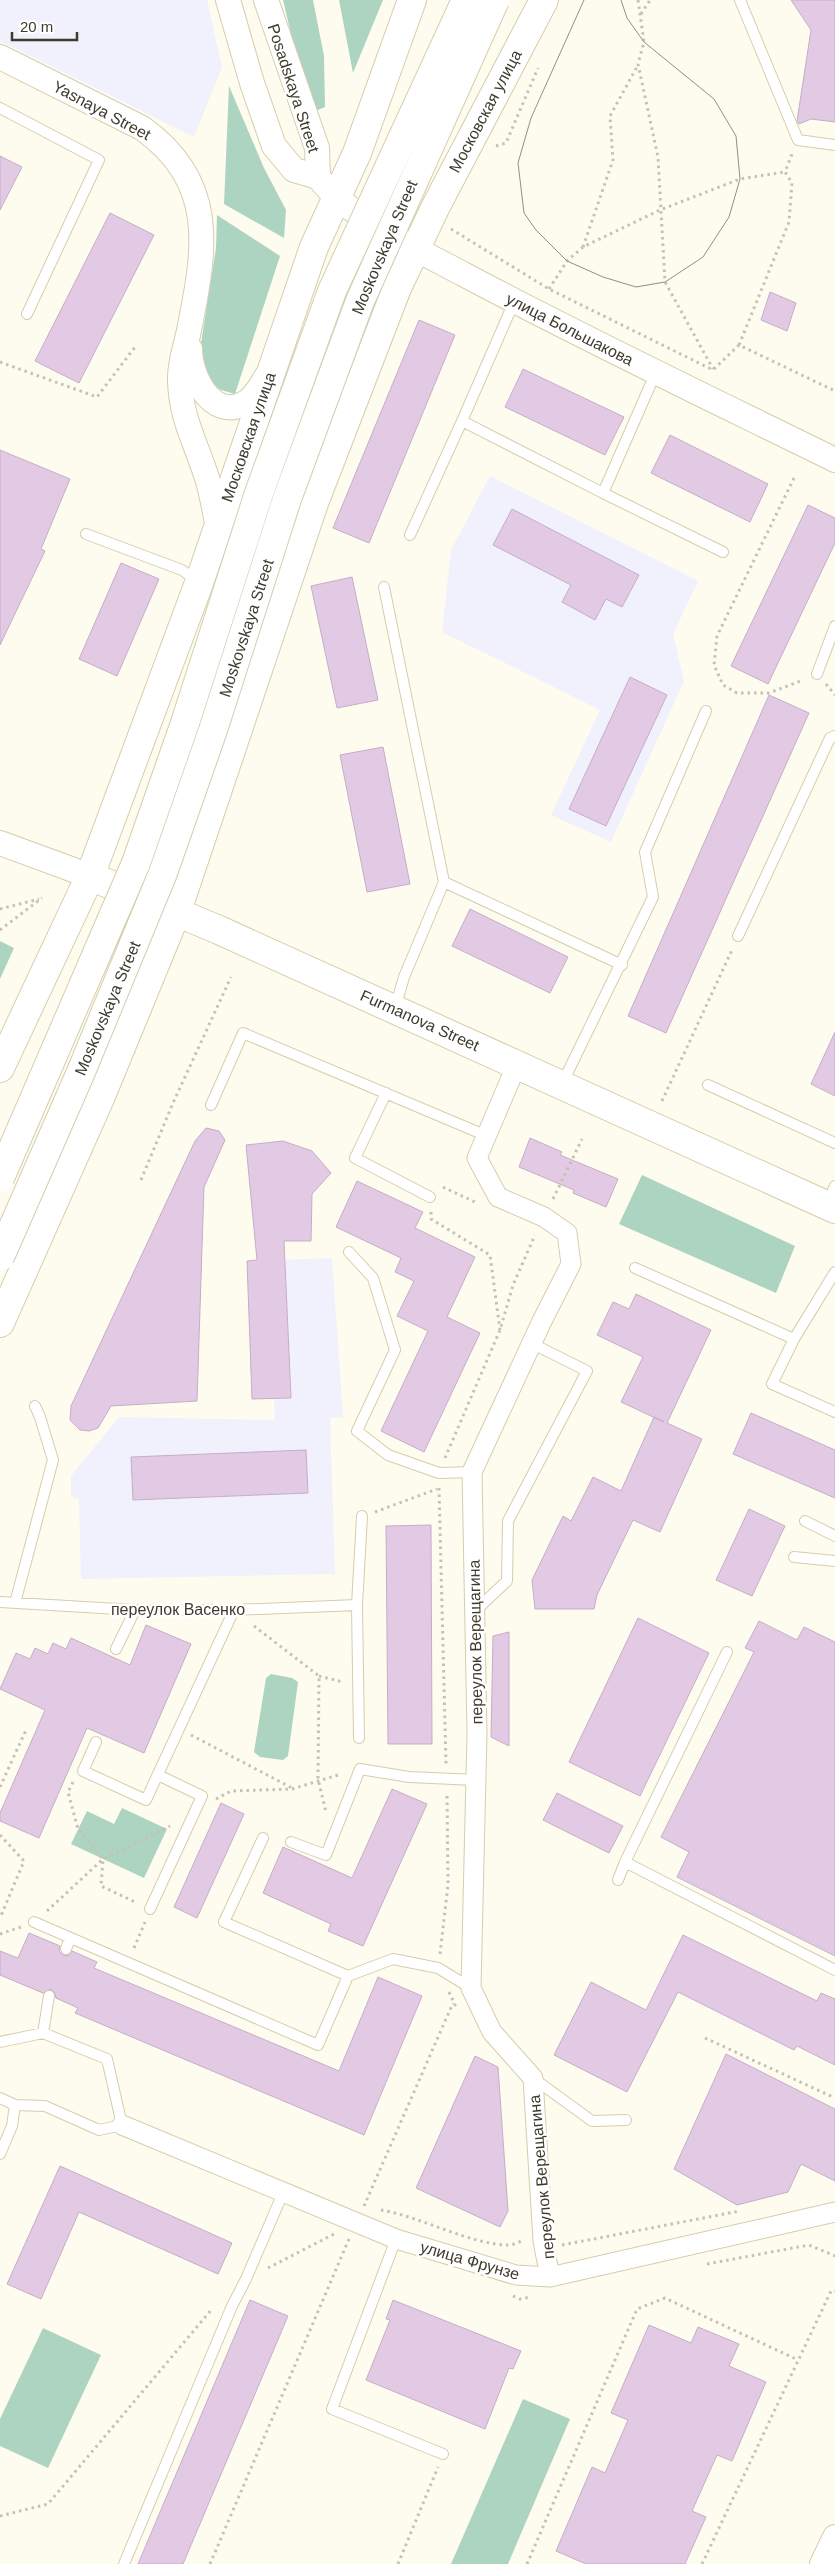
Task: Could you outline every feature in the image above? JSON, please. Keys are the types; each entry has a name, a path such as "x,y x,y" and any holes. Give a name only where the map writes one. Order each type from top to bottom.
{"main road":[{"name":"Московская улица","path":"0,1068 90,876 199,584 314,247 357,153 412,0"},
{"name":"Moskovskaya Street","path":"0,1178 136,864 185,722 259,493 332,291 466,0"},
{"name":"Moskovskaya Street","path":"0,1257 81,1072 163,873 213,730 287,499 360,301 495,0"},
{"name":"Московская улица","path":"0,1323 101,1096 177,911 314,503 397,288 436,206 544,0"},
{"name":"Furmanova Street","path":"90,876 177,911 561,1085 832,1200"}],"street":[{"name":"Posadskaya Street","path":"228,0 252,83 274,146 294,170 318,177 317,148 266,0"},
{"name":"Yasnaya Street","path":"0,57 142,128 163,143 178,161 198,207 203,236 190,326"},
{"name":"улица Большакова","path":"318,177 336,198 415,250 514,302 835,460"},
{"path":"190,326 190,364 196,381 203,392 221,405 232,408 245,404 257,393 272,367"},
{"path":"190,326 180,379 184,419 207,478 218,527"},
{"name":"Furmanova Street","path":"0,843 90,876"},
{"name":"переулок Верещагина","path":"517,1064 477,1158 498,1197 544,1217 567,1233 571,1264 472,1472 476,1780 471,1988 492,2032 533,2078 543,2241 550,2277"},
{"name":"улица Фрунзе","path":"122,2125 283,2193 360,2215 396,2239 516,2275 550,2277 835,2212"},
{"path":"822,2564 835,2537"}],"lane":[{"path":"740,0 798,140 835,145"},
{"path":"0,108 99,160 27,314"},
{"path":"410,535 514,302"},
{"path":"603,494 656,372"},
{"path":"462,422 603,494 723,552"},
{"path":"86,534 182,570 199,584"},
{"path":"384,587 444,882 404,977 394,1009"},
{"path":"817,674 835,626"},
{"path":"561,1085 654,897 645,852 706,711"},
{"path":"738,936 830,738 835,736"},
{"path":"444,882 622,965"},
{"path":"211,1105 243,1033 487,1136"},
{"path":"708,1085 835,1143"},
{"path":"386,1093 354,1158 430,1197"},
{"path":"349,1252 373,1278 395,1350 357,1431 388,1455 439,1473 472,1472"},
{"path":"635,1268 794,1339"},
{"path":"835,1272 794,1339 772,1384 835,1412"},
{"path":"475,1611 507,1581 508,1521 586,1371 532,1343"},
{"path":"15,1603 53,1460 35,1406"},
{"path":"359,1738 357,1605 362,1516"},
{"path":"805,1521 835,1536"},
{"path":"794,1557 835,1561"},
{"name":"переулок Васенко","path":"0,1602 135,1610 234,1610 357,1605"},
{"path":"116,1649 135,1610"},
{"path":"96,1742 84,1771 146,1800 234,1610"},
{"path":"618,1880 726,1652"},
{"path":"291,1842 326,1855 360,1769 409,1777 476,1780"},
{"path":"150,1909 202,1796 158,1775"},
{"path":"262,1838 224,1922 348,1976 393,1959 438,1968 471,1988"},
{"path":"625,1862 835,1970"},
{"path":"34,1922 318,2046 348,1976"},
{"path":"66,1949 70,1938"},
{"path":"43,2033 49,1996"},
{"path":"0,2042 43,2033 107,2059 122,2125 99,2130 46,2106 15,2104 0,2098"},
{"path":"533,2078 592,2121 626,2120"},
{"path":"0,2154 12,2126 15,2104"},
{"path":"124,2564 232,2306 246,2279 283,2193"},
{"path":"396,2239 332,2409 443,2454"}],"path":[{"path":"583,247 613,160 610,116 638,64 644,42 638,0"},
{"path":"641,14 650,0"},
{"path":"638,64 658,156 665,282 713,370"},
{"path":"785,172 798,140"},
{"path":"549,289 567,261 583,247 660,210 740,179 785,172"},
{"path":"713,370 739,345 789,222 792,183 785,172"},
{"path":"448,227 549,289 713,370"},
{"path":"739,345 835,391"},
{"path":"0,362 97,397 135,347"},
{"path":"794,478 716,636 714,664 723,685 737,693 752,695 769,693 817,674"},
{"path":"0,909 42,898 0,930"},
{"path":"662,1101 738,936"},
{"path":"141,1180 173,1103 231,977"},
{"path":"544,1217 582,1139"},
{"path":"430,1197 432,1219 490,1255 500,1330"},
{"path":"362,1516 439,1488"},
{"path":"234,1610 319,1676 358,1685"},
{"path":"319,1676 318,1779 333,1839"},
{"path":"179,1729 292,1789"},
{"path":"0,1788 26,1730"},
{"path":"84,1771 76,1776 68,1792 78,1829 103,1859 100,1886 150,1909 128,1963"},
{"path":"447,1796 448,1885"},
{"path":"0,1835 24,1861 0,1918"},
{"path":"210,2564 453,2003"},
{"path":"704,2038 835,2098"},
{"path":"561,2245 747,2210"},
{"path":"246,2279 360,2215 404,2214 488,2243 511,2246 526,2238"},
{"path":"702,2564 831,2291 835,2291"},
{"path":"526,2564 637,2309 665,2298 798,2360"},
{"path":"0,2516 48,2504 218,2302"},
{"path":"398,2564 443,2454"}],"shaded area":[{"path":"0,0 207,0 222,67 194,137 0,41"},
{"path":"490,476 698,581 673,634 684,681 611,842 551,815 600,710 442,632 451,550"},
{"path":"332,1258 343,1417 330,1418 335,1574 81,1579 79,1499 71,1496 71,1476 119,1417 275,1420 274,1399 252,1399 247,1261"}],"green space":[{"path":"283,0 313,0 324,56 325,107 313,112 299,68"},
{"path":"339,0 383,0 353,73"},
{"path":"229,86 264,168 286,210 284,238 224,204"},
{"path":"217,215 280,256 235,394 221,390 209,383 198,362 216,248"},
{"path":"0,941 14,948 0,979"},
{"path":"642,1175 795,1246 776,1293 619,1224"},
{"path":"271,1674 292,1678 298,1682 288,1756 283,1760 260,1757 254,1752 266,1678"},
{"path":"122,1808 167,1829 144,1878 71,1844 87,1811 114,1824"},
{"path":"43,2328 101,2355 48,2468 0,2446 0,2419"},
{"path":"523,2399 570,2419 508,2564 451,2564"}],"building":[{"path":"791,0 835,0 835,122 811,119 799,124 797,121 811,30"},
{"path":"0,156 22,167 0,210"},
{"path":"110,213 154,235 79,383 35,361"},
{"path":"770,292 796,303 787,331 761,320"},
{"path":"419,320 455,335 369,543 333,528"},
{"path":"523,369 624,417 605,455 505,407"},
{"path":"670,435 768,484 750,522 651,473"},
{"path":"0,450 70,479 41,549 45,551 0,645"},
{"path":"808,505 835,518 835,543 768,684 731,666"},
{"path":"512,509 639,575 622,607 606,599 595,620 562,602 571,585 493,545"},
{"path":"121,563 159,579 117,676 79,659"},
{"path":"352,577 378,700 337,708 311,586"},
{"path":"630,677 667,695 606,826 569,809"},
{"path":"769,695 809,713 666,1033 628,1016"},
{"path":"383,747 410,884 367,892 340,755"},
{"path":"470,909 568,957 550,993 452,946"},
{"path":"835,1032 835,1096 811,1084"},
{"path":"206,1128 219,1131 225,1140 204,1187 197,1401 111,1406 98,1428 89,1431 80,1430 70,1420 71,1406 195,1141"},
{"path":"530,1138 562,1152 560,1155 618,1179 606,1207 573,1193 574,1190 519,1167"},
{"path":"283,1141 312,1151 331,1173 312,1194 311,1241 284,1241 291,1398 252,1399 247,1261 257,1260 246,1145"},
{"path":"357,1181 423,1212 415,1228 475,1257 447,1317 480,1333 424,1452 381,1431 428,1331 397,1316 414,1281 395,1272 401,1258 336,1227"},
{"path":"636,1294 711,1330 667,1423 702,1439 660,1532 633,1520 597,1595 594,1609 535,1609 532,1580 563,1516 571,1521 593,1477 621,1491 654,1417 621,1402 643,1357 597,1335 613,1302 629,1309"},
{"path":"751,1413 835,1450 835,1498 733,1454"},
{"path":"306,1450 308,1493 133,1500 131,1457"},
{"path":"749,1509 785,1526 752,1596 716,1580"},
{"path":"431,1525 432,1744 388,1744 386,1526"},
{"path":"638,1618 709,1653 640,1796 569,1762"},
{"path":"759,1621 797,1640 804,1627 835,1642 835,1956 677,1877 689,1852 661,1837 754,1652 745,1648"},
{"path":"146,1625 191,1644 144,1753 87,1728 39,1838 0,1821 0,1813 45,1710 0,1689 16,1653 30,1659 35,1648 48,1654 53,1643 66,1649 71,1638 130,1665"},
{"path":"509,1632 509,1746 491,1737 493,1636"},
{"path":"392,1789 427,1804 363,1946 328,1931 331,1924 263,1893 283,1847 352,1878"},
{"path":"557,1793 623,1826 609,1853 543,1820"},
{"path":"221,1803 244,1814 197,1918 174,1907"},
{"path":"29,1933 60,1946 59,1951 63,1955 68,1956 72,1951 97,1962 94,1968 339,2071 378,1977 422,1996 364,2135 75,2013 78,2008 56,1998 55,1993 51,1989 43,1993 0,1975 0,1951 18,1958"},
{"path":"683,1935 817,2001 821,1993 835,1999 835,2065 797,2046 794,2050 678,1992 627,2092 554,2055 591,1982 646,2010"},
{"path":"726,2054 835,2109 835,2181 801,2164 788,2192 737,2205 674,2169"},
{"path":"475,2056 498,2067 508,2211 500,2227 416,2188"},
{"path":"60,2166 232,2243 218,2274 79,2212 41,2299 7,2284"},
{"path":"250,2300 288,2316 183,2564 138,2564"},
{"path":"393,2300 521,2351 513,2369 509,2368 485,2429 366,2380 390,2320 386,2319"},
{"path":"649,2325 691,2343 698,2327 739,2344 729,2366 766,2382 732,2461 717,2455 692,2511 706,2517 685,2564 586,2564 556,2551 592,2467 605,2473 628,2420 611,2413"}],"tram line":[{"path":"584,0 531,118 518,163 524,213 536,230 567,261 603,277 636,287 665,282 703,257 729,217 740,179 736,136 714,99 644,42 627,18 621,0"}]}
